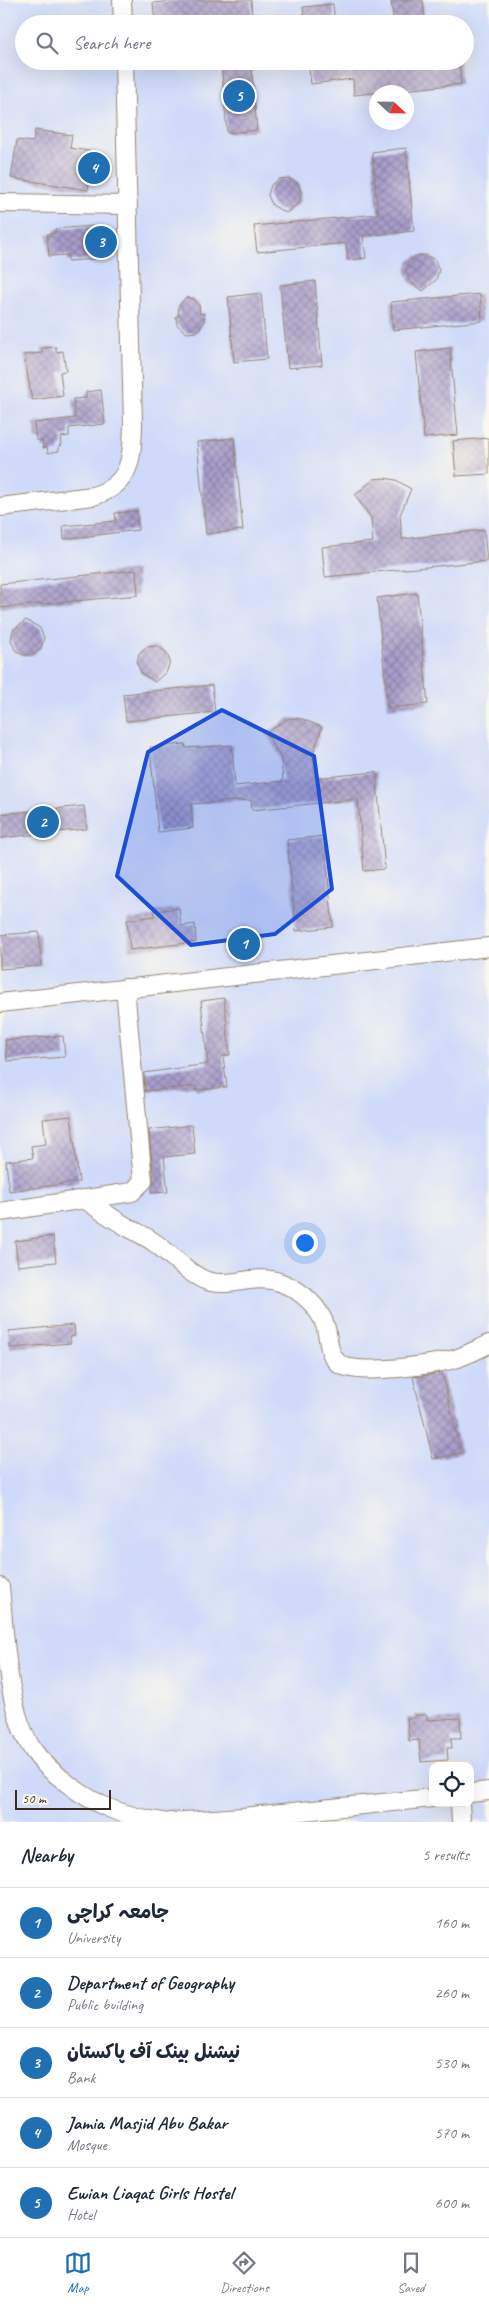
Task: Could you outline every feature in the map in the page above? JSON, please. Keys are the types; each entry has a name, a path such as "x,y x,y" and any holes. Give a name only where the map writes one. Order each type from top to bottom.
{"street":[{"path":"122,0 123,15"},
{"path":"0,507 93,496 106,492 115,486 126,472 132,447 133,424 124,70"},
{"path":"0,203 128,205"},
{"path":"0,1002 489,947"},
{"path":"0,1212 132,1192 140,1186 144,1176 125,988"},
{"path":"84,1199 156,1243 200,1278 210,1282 221,1283 258,1279 281,1282 301,1292 313,1304 321,1316 331,1353 345,1367 378,1369 437,1363 457,1358 489,1344"},
{"path":"0,1586 10,1674 17,1713 25,1736 33,1751 51,1770 110,1816 163,1822"},
{"path":"474,1793 489,1791"},
{"path":"170,1822 242,1817 429,1798"},
{"path":"460,1807 461,1822"}],"highlighted area":[{"path":"222,710 314,756 332,889 275,934 191,945 117,876 148,752"}],"shaded area":[{"path":"0,0 489,0 489,1822 0,1822"}],"building":[{"path":"183,0 251,0 252,15 154,15 153,3"},
{"path":"391,0 423,0 424,15 393,15"},
{"path":"333,4 334,15 304,15 303,7"},
{"path":"222,70 252,70 257,130 227,133"},
{"path":"309,70 460,70 461,84 414,89 414,85 369,85 369,93 354,95 353,79 311,84"},
{"path":"35,130 72,135 70,148 94,152 88,190 11,178 17,140 33,142"},
{"path":"406,148 414,231 363,236 366,258 348,260 346,243 257,252 254,226 378,214 372,152"},
{"path":"289,178 298,183 301,193 299,203 286,213 272,205 268,195 271,185 279,179"},
{"path":"93,226 95,259 68,261 68,255 49,256 47,234 55,233 55,229"},
{"path":"426,255 435,260 439,270 436,280 423,291 410,282 406,272 408,262 416,256"},
{"path":"315,281 322,365 288,368 280,285"},
{"path":"261,293 267,359 234,362 228,297"},
{"path":"480,294 482,321 393,330 391,302"},
{"path":"186,297 194,299 199,305 200,314 204,313 204,322 197,332 187,333 177,325 178,307"},
{"path":"56,347 56,352 63,351 66,371 60,372 63,396 32,400 24,355 42,353 42,348"},
{"path":"450,348 458,435 424,438 416,352"},
{"path":"101,390 105,424 69,428 69,436 61,437 62,445 59,446 59,451 48,453 47,447 43,448 42,440 36,440 34,423 75,418 73,399 86,398 86,392"},
{"path":"234,438 243,530 206,534 197,442"},
{"path":"489,438 489,474 456,476 453,441"},
{"path":"374,479 396,480 411,489 400,515 402,539 484,530 487,561 325,577 322,547 373,542 371,518 355,495"},
{"path":"137,511 138,530 64,539 63,526 116,521 115,513"},
{"path":"136,570 138,595 0,608 0,584"},
{"path":"417,593 428,704 388,708 377,598"},
{"path":"26,620 40,628 44,638 41,648 33,655 23,655 15,650 11,640 13,630"},
{"path":"157,646 166,652 170,661 167,671 155,682 141,673 137,663 139,653 147,647"},
{"path":"212,685 215,712 126,721 123,694"},
{"path":"289,718 302,719 322,727 313,754 315,778 376,772 385,869 364,871 358,799 252,810 251,800 191,804 193,828 158,832 150,747 185,744 186,748 232,745 235,786 283,781 281,759 266,733"},
{"path":"84,806 87,829 0,838 0,814"},
{"path":"324,836 333,927 296,931 287,840"},
{"path":"179,908 181,926 195,924 196,942 130,950 127,920 155,916 154,911"},
{"path":"39,932 41,966 0,969 0,935"},
{"path":"224,998 230,1055 223,1056 227,1087 196,1090 196,1086 145,1091 144,1073 208,1064 201,1001"},
{"path":"63,1036 65,1057 7,1061 5,1040"},
{"path":"71,1116 79,1182 9,1191 6,1161 33,1158 31,1146 46,1144 43,1119"},
{"path":"192,1125 195,1154 164,1157 168,1192 151,1193 154,1180 149,1130"},
{"path":"53,1236 56,1262 18,1266 15,1241"},
{"path":"74,1325 75,1336 70,1337 71,1343 10,1348 9,1331"},
{"path":"442,1373 461,1453 433,1459 413,1377"},
{"path":"415,1715 427,1715 427,1720 460,1718 461,1738 451,1738 452,1748 447,1748 448,1760 421,1762 419,1740 409,1741 407,1718 415,1718"}],"place":[{"name":"Ewian Liaqat Girls Hostel","path":"239,96"},
{"name":"Jamia Masjid Abu Bakar","path":"94,168"},
{"name":"نیشنل بینک آف پاکستان","path":"101,242"},
{"name":"Department of Geography","path":"43,822"},
{"name":"جامعہ کراچی","path":"244,944"}]}
